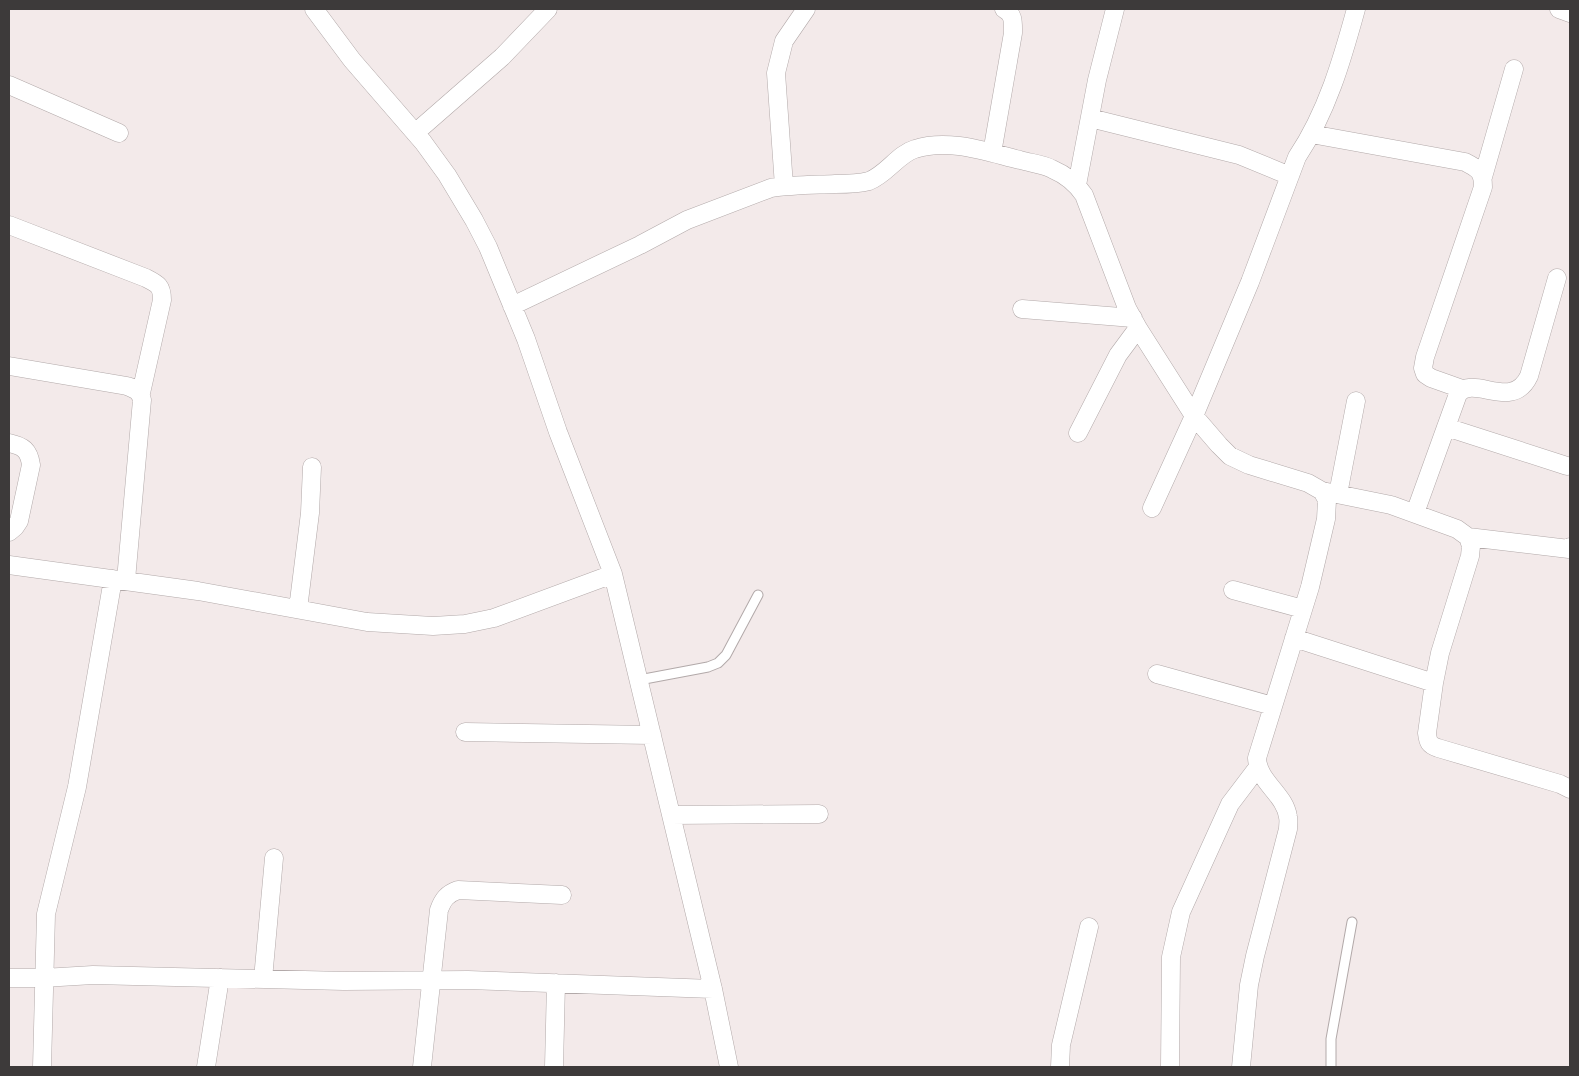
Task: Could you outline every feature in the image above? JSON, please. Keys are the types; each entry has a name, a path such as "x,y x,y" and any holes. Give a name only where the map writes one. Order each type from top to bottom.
{"street":[{"path":"314,9 352,60 415,133 447,175 488,247 526,339 558,432 613,574 713,989 729,1067"},
{"path":"415,133 502,57 548,9"},
{"path":"784,186 776,73 784,41 806,9"},
{"path":"992,153 1013,33 1013,18 1009,11 1004,9"},
{"path":"1077,185 1097,80 1115,9"},
{"path":"1152,508 1194,416 1250,282 1297,157 1311,134 1331,91 1356,9"},
{"path":"1559,9 1570,14"},
{"path":"1462,389 1431,378 1425,374 1423,368 1431,339 1483,187 1483,177 1514,69"},
{"path":"9,85 119,133"},
{"path":"1090,118 1239,155 1290,176"},
{"path":"1311,134 1466,162 1476,168 1483,177"},
{"path":"512,306 640,245 687,220 771,188 855,184 879,175 912,150 926,146 975,148 1051,168 1077,185 1084,195 1106,255 1135,323 1194,416 1230,456 1250,465 1330,492 1391,505 1415,513 1457,529 1468,537 1570,547"},
{"path":"9,225 146,278 156,283 162,291 162,300 141,394 142,400 119,580 77,787 46,914 42,1067"},
{"path":"1415,513 1458,394 1462,389 1468,387 1506,393 1525,384 1529,376 1557,278"},
{"path":"1022,309 1135,323"},
{"path":"1078,433 1135,323"},
{"path":"9,366 127,386 141,394"},
{"path":"1240,1067 1249,985 1288,829 1288,816 1281,801 1262,777 1257,758 1314,572 1326,518 1326,500 1330,492 1356,400"},
{"path":"1446,427 1567,466"},
{"path":"9,444 20,446 26,450 31,465 19,521 9,532"},
{"path":"298,609 310,513 312,466"},
{"path":"1468,537 1471,546 1470,556 1440,653 1434,683 1427,733 1430,745 1560,784 1570,789"},
{"path":"9,564 198,591 368,622 433,626 465,624 494,618 613,574"},
{"path":"1234,590 1303,609"},
{"path":"1294,638 1434,683"},
{"path":"1157,674 1273,706"},
{"path":"465,732 652,735"},
{"path":"1170,1067 1171,957 1181,912 1230,804 1258,766"},
{"path":"671,815 819,814"},
{"path":"263,979 274,858"},
{"path":"422,1067 439,910 443,899 458,890 562,895"},
{"path":"1060,1067 1061,1045 1089,927"},
{"path":"9,978 93,976 431,981 556,983 713,989"},
{"path":"206,1067 220,978"},
{"path":"554,1067 556,983"}],"lane":[{"path":"638,680 708,667 718,663 726,655 758,595"},
{"path":"1331,1067 1332,1039 1352,922"}]}
